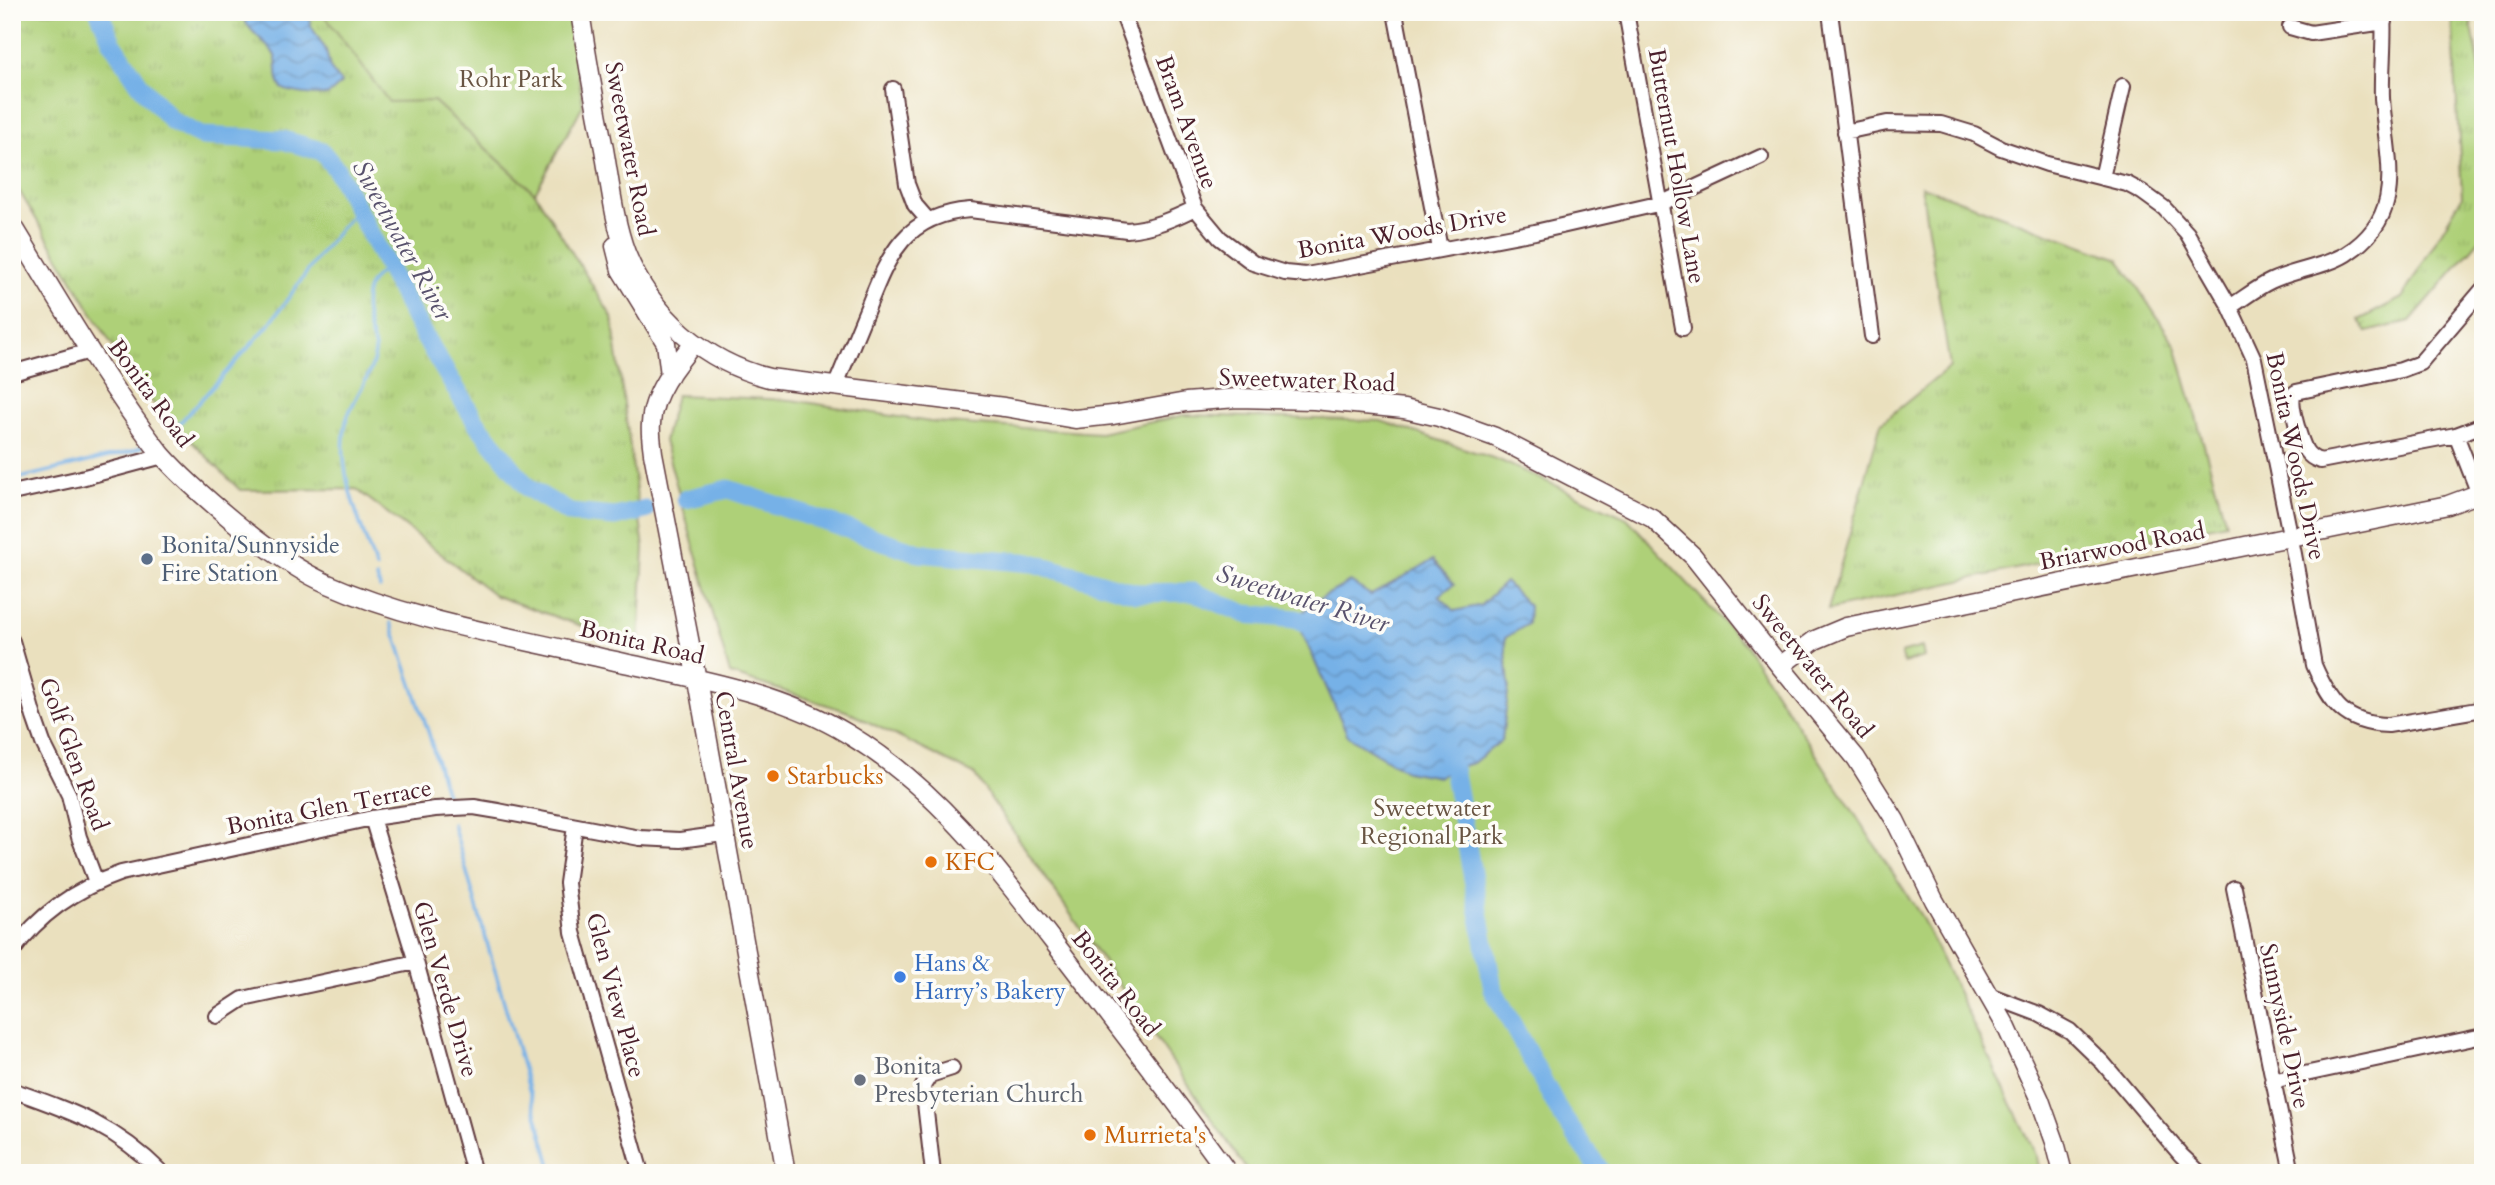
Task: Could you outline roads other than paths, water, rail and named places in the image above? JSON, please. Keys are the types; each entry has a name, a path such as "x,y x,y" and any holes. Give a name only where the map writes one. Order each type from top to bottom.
{"main road":[{"name":"Sweetwater Road","path":"580,12 615,209 626,253 643,287 663,314 692,344 747,373 1075,419 1186,402 1237,398 1314,400 1404,409 1439,417 1495,437 1652,518 1693,556 1856,758 1895,820 1934,900 2006,1026 2040,1100 2063,1173"},
{"path":"615,209 609,223 621,270 666,343 670,375"},
{"name":"Bonita Road","path":"12,224 135,420 163,456 255,540 326,583 399,611 745,690 822,719 915,781 940,804 989,859 1164,1084 1228,1173"},
{"name":"Central Avenue","path":"692,344 670,375 656,402 650,425 665,522 697,680 786,1173"},
{"name":"Briarwood Road","path":"1780,666 1815,640 1846,627 2448,505 2481,493"}],"street":[{"name":"Bram Avenue","path":"1122,12 1195,208"},
{"path":"1395,12 1440,249"},
{"name":"Butternut Hollow Lane","path":"1626,12 1683,328"},
{"path":"1830,12 1872,336"},
{"path":"2230,307 2269,282 2307,267 2338,259 2365,239 2378,221 2388,198 2391,174 2382,97 2383,17 2311,33 2290,27"},
{"path":"2102,177 2123,86"},
{"path":"893,89 907,184 915,205 928,220"},
{"name":"Bonita Woods Drive","path":"1844,132 1887,123 1941,124 1974,134 2001,148 2047,164 2127,184 2164,208 2187,233 2230,307 2254,359 2314,665 2329,696 2342,710 2368,724 2388,725 2483,709"},
{"name":"Bonita Woods Drive","path":"1195,208 1220,239 1253,263 1285,273 1306,275 1535,232 1662,203 1761,158"},
{"path":"835,387 886,262 908,234 928,220 948,213 970,210 1127,230 1144,229 1195,208"},
{"path":"2483,289 2420,363 2401,370 2296,392 2291,398 2305,450 2312,458 2320,461 2456,435 2483,425"},
{"path":"12,373 90,351"},
{"path":"2456,435 2481,493"},
{"path":"12,493 163,456"},
{"name":"Golf Glen Road","path":"12,641 34,718 43,743 69,795 79,836 96,882"},
{"name":"Bonita Glen Terrace","path":"12,952 54,909 96,882 121,873 372,818 435,809 474,807 650,839 680,840 723,834"},
{"name":"Glen Verde Drive","path":"372,818 416,962 474,1173"},
{"name":"Glen View Place","path":"575,826 568,883 568,905 573,932 641,1173"},
{"name":"Sunnyside Drive","path":"2234,888 2292,1173"},
{"path":"217,1016 243,999 416,962"},
{"path":"1986,994 2007,1000 2070,1031 2103,1063 2181,1155 2200,1173"},
{"path":"2272,1081 2483,1036"},
{"path":"933,1173 923,1086 930,1075 952,1068"},
{"path":"12,1090 82,1115 103,1126 142,1153 162,1173"}],"water":[{"path":"242,12 305,12 326,50 330,68 341,83 325,95 304,94 281,87 277,78 275,55 250,28"},
{"path":"1433,560 1454,584 1439,596 1455,611 1481,605 1505,582 1529,606 1528,624 1505,638 1509,686 1502,740 1473,763 1453,768 1438,777 1406,771 1348,736 1296,619 1312,603 1350,582 1371,595"}],"waterway":[{"name":"Sweetwater River","path":"99,12 112,42 140,85 172,121 201,136 283,140 321,151 336,169 424,336 476,422 528,488 570,513 615,517 645,510"},
{"path":"178,425 268,326 323,250 357,209"},
{"path":"376,568 351,496 344,459 344,440 346,422 375,353 365,305 368,288 372,280 388,268"},
{"path":"12,480 133,451 143,446"},
{"name":"Sweetwater River","path":"686,499 728,489 919,553 1033,563 1136,593 1193,592 1246,614 1296,619 1318,627"},
{"path":"377,578 380,588"},
{"path":"391,623 429,734 446,795"},
{"name":"Sweetwater River","path":"1442,745 1453,768 1493,989 1562,1116 1602,1173"},
{"path":"453,824 553,1173"}],"place":[{"name":"Bonita/Sunnyside Fire Station","path":"147,559"},
{"name":"Starbucks","path":"773,776"},
{"name":"KFC","path":"931,862"},
{"name":"Hans & Harry’s Bakery","path":"900,977"},
{"name":"Bonita Presbyterian Church","path":"860,1080"},
{"name":"Murrieta's","path":"1090,1135"}],"park label":[{"name":"Rohr Park","path":"511,79"},
{"name":"Sweetwater Regional Park","path":"1432,822"}]}
